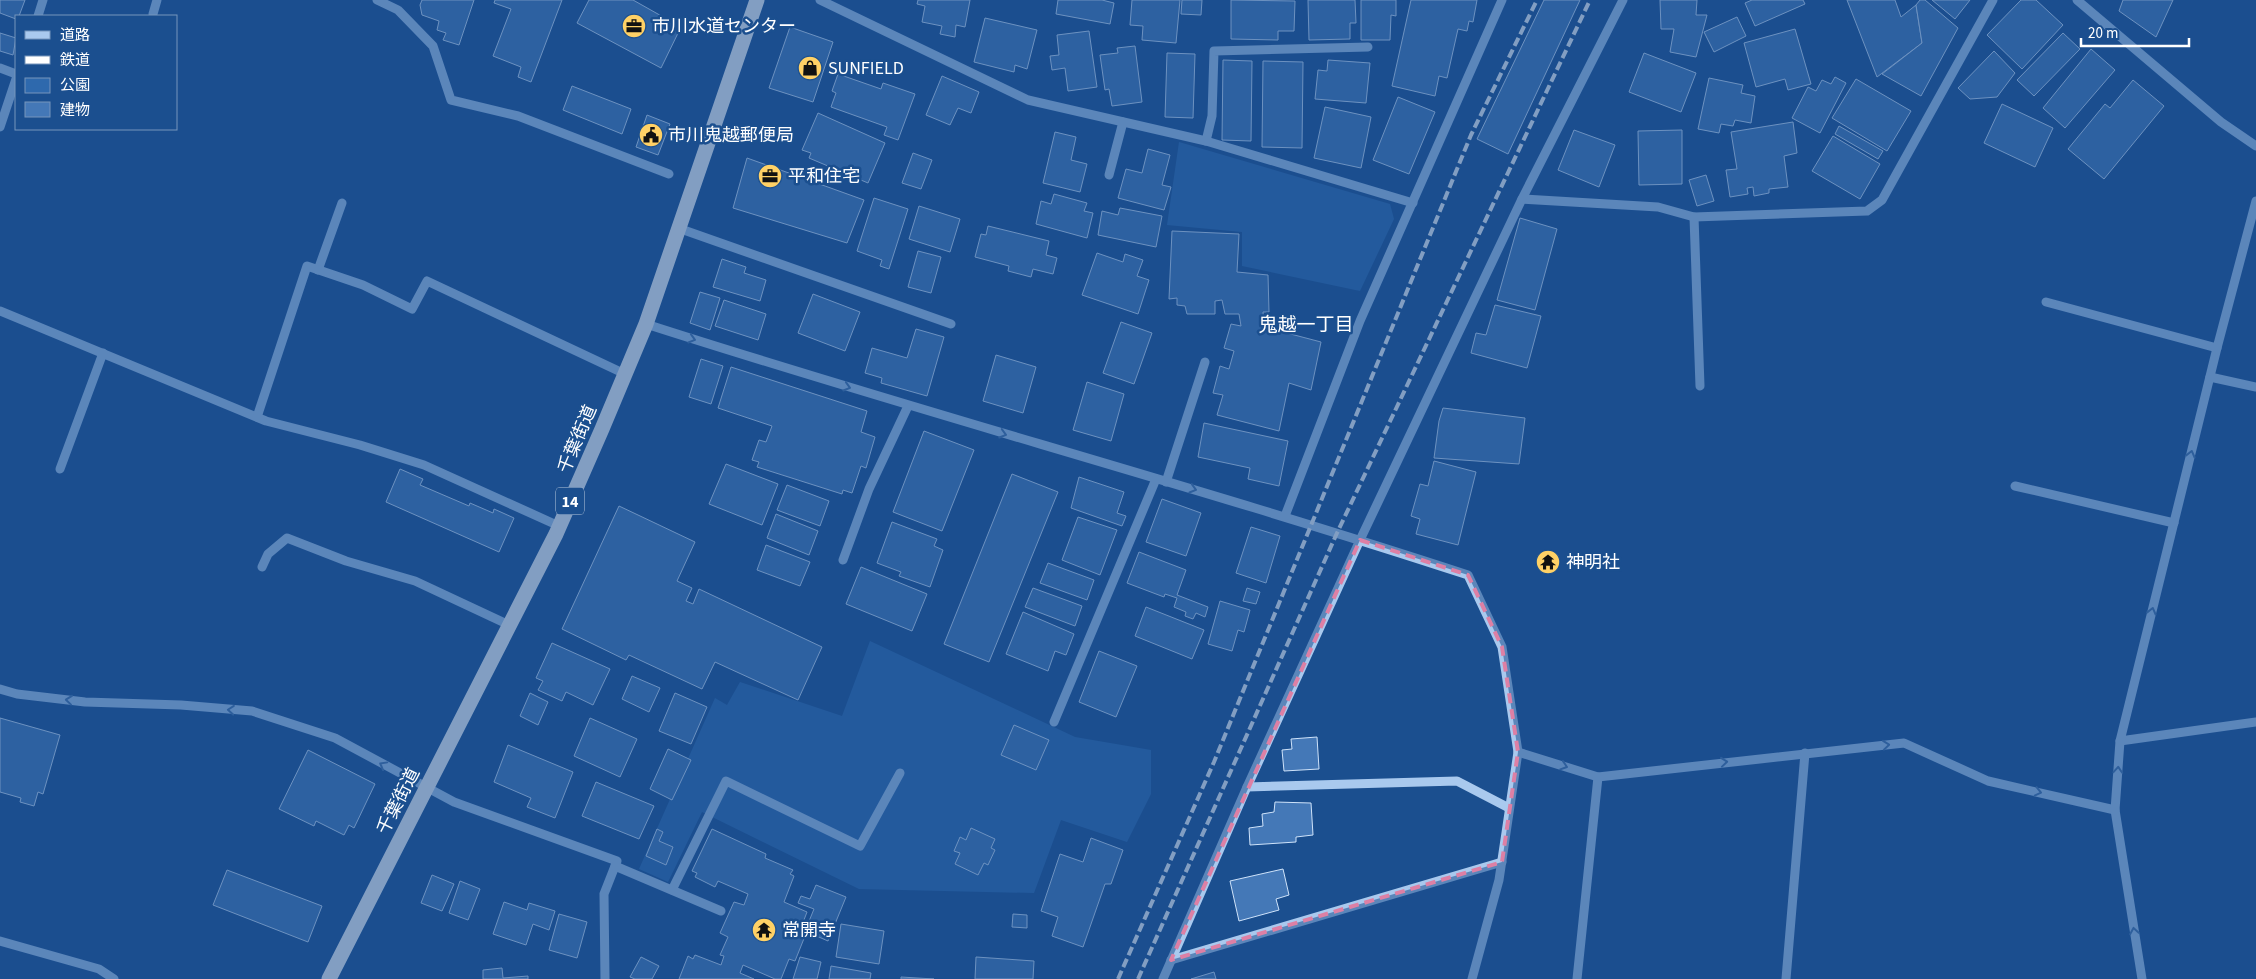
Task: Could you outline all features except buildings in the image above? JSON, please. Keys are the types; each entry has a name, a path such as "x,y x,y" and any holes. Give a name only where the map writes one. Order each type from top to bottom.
{"highway":[{"name":"千葉街道","path":"329,979 559,526 646,324 757,0"}],"street":[{"path":"38,15 43,0"},
{"path":"153,14 157,0"},
{"path":"377,0 398,10 433,46 452,100 518,116 669,174"},
{"path":"398,10 400,0"},
{"path":"820,0 1028,100 1206,141 1413,203"},
{"path":"1285,516 1360,321 1502,0"},
{"path":"1163,979 1247,787 1360,540 1522,200 1624,0"},
{"path":"1522,200 1642,206 1694,217 1867,211 1882,200 1993,0"},
{"path":"2077,0 2221,122 2256,146"},
{"path":"1206,141 1212,116 1214,51 1368,46"},
{"path":"0,68 15,74"},
{"path":"0,127 15,82"},
{"path":"1109,175 1123,122"},
{"path":"2142,979 2115,810 2120,741 2217,348 2256,201"},
{"path":"318,270 342,203"},
{"path":"1694,217 1700,386"},
{"path":"678,228 951,324"},
{"path":"257,417 307,266 363,285 412,309 427,281 625,374"},
{"path":"2046,302 2217,348"},
{"path":"0,311 257,417 424,465 559,526"},
{"path":"646,324 908,406 1285,516 1468,576 1502,647 1518,752 1499,880 1472,979"},
{"path":"60,469 103,353"},
{"path":"1166,482 1205,362"},
{"path":"2210,377 2256,387"},
{"path":"843,560 870,489 908,406"},
{"path":"1054,722 1156,479"},
{"path":"2015,486 2174,523"},
{"path":"262,567 268,554 287,538 346,561 414,581 509,625"},
{"path":"0,689 16,694 84,702 181,706 252,712 335,738 454,802 617,861 604,894 608,978"},
{"path":"2120,741 2256,722"},
{"path":"1518,752 1598,777 1904,743 1988,781 2115,810"},
{"path":"1786,979 1805,753"},
{"path":"672,890 726,781 860,846 900,773"},
{"path":"1577,979 1598,777"},
{"path":"1247,787 1457,781 1510,808"},
{"path":"1171,960 1502,862"},
{"path":"615,866 721,910"},
{"path":"0,941 99,969 114,979"}],"highlighted area":[{"path":"1360,540 1468,575 1502,647 1518,752 1502,862 1171,960"}],"green space":[{"path":"1179,142 1390,204 1394,219 1360,291 1242,266 1242,232 1167,225"},
{"path":"870,641 1075,737 1151,750 1151,794 1127,842 1061,820 1034,893 859,889 702,812 668,882 639,869 715,698 727,705 740,682 842,716"}],"railway":[{"path":"1118,979 1214,762 1471,135 1537,0"},
{"path":"1138,979 1337,533 1590,0"}],"place":[{"name":"市川水道センター","path":"634,26"},
{"name":"SUNFIELD","path":"810,68"},
{"name":"市川鬼越郵便局","path":"651,135"},
{"name":"平和住宅","path":"770,176"},
{"name":"神明社","path":"1548,562"},
{"name":"常開寺","path":"764,930"}],"district":[{"name":"鬼越一丁目","path":"1306,324"}]}
